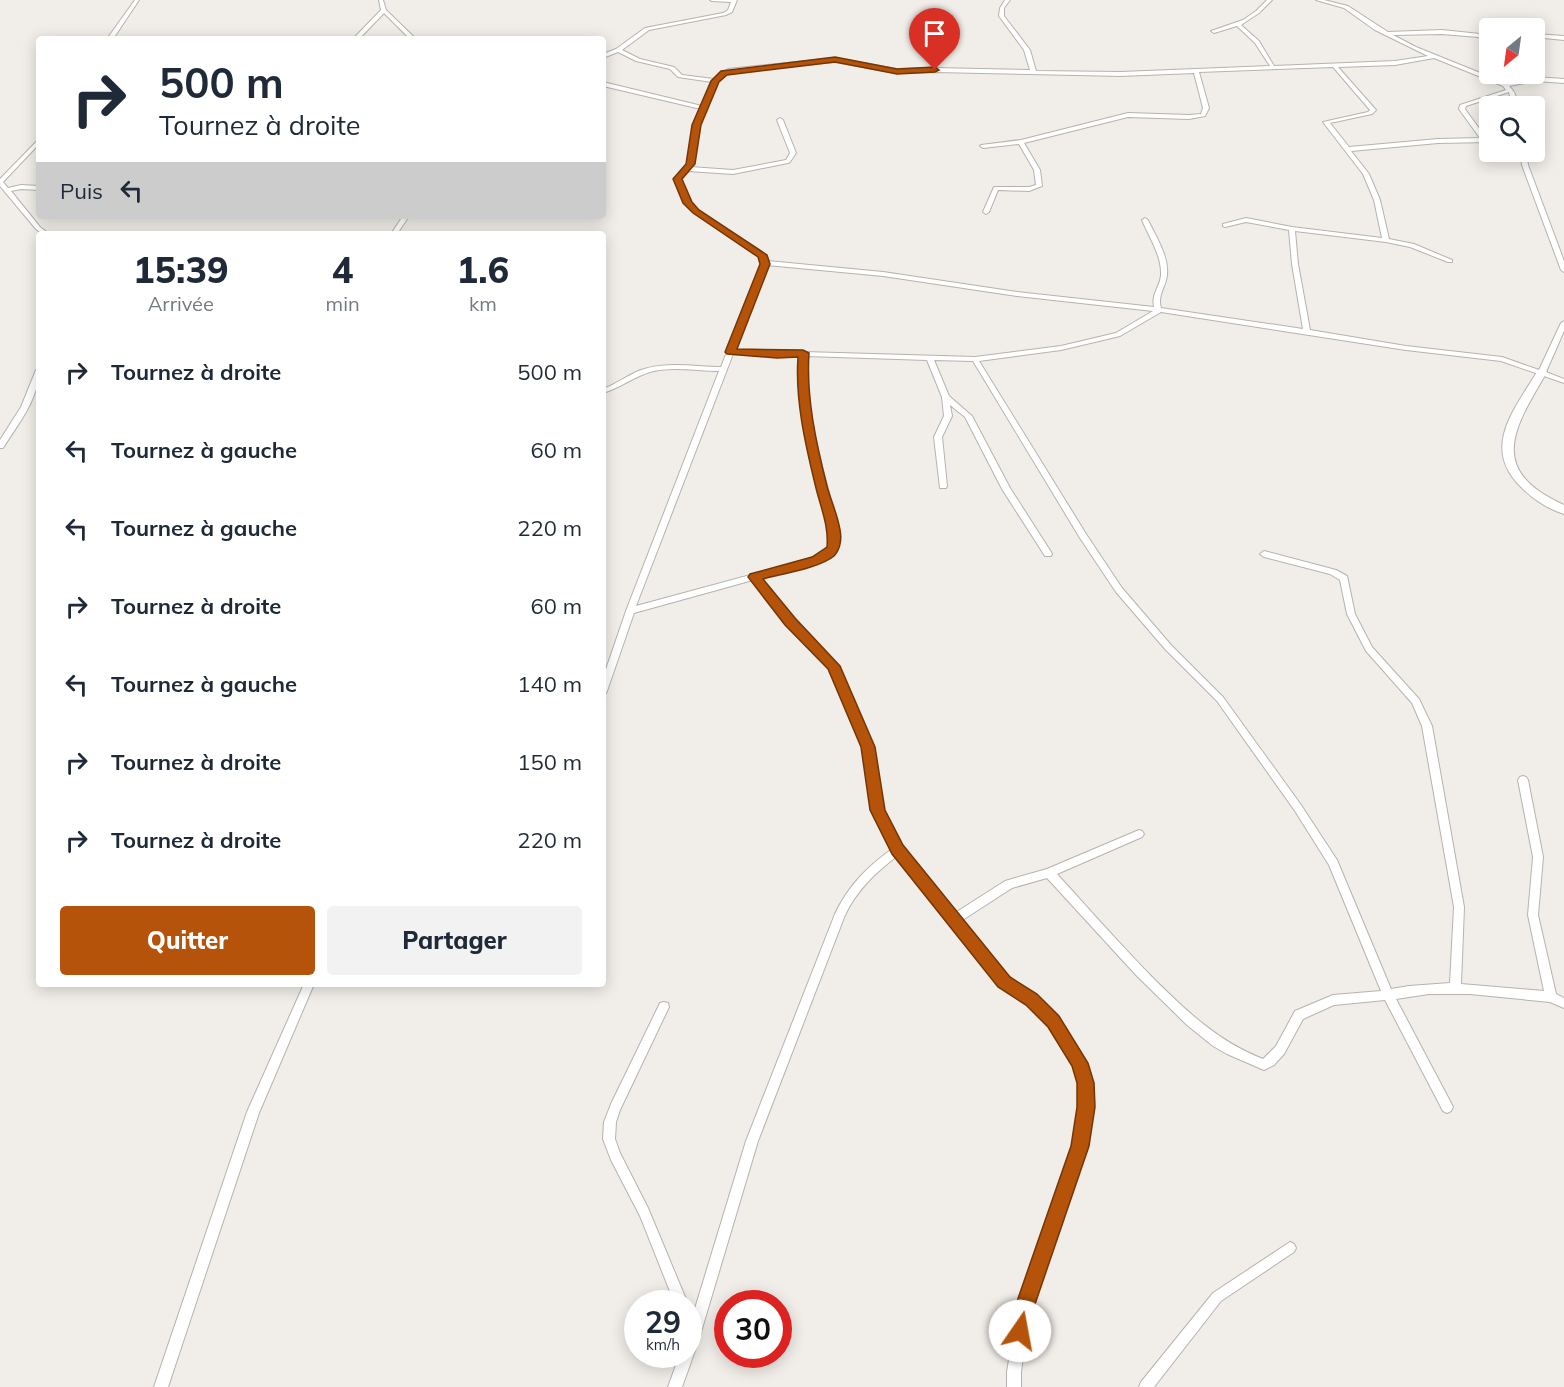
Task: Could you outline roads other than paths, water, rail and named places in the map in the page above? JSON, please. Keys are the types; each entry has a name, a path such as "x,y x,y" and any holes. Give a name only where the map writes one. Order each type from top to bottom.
{"street":[{"path":"112,36 137,0"},
{"path":"381,0 384,10 410,36"},
{"path":"606,55 618,50 647,29 724,14 730,11 735,1 712,0"},
{"path":"1008,0 1002,8 1001,16 1027,50 1033,71"},
{"path":"1214,30 1239,25 1255,15 1270,0"},
{"path":"1318,0 1346,7 1386,34 1508,88 1511,96"},
{"path":"1344,0 1346,7"},
{"path":"359,36 384,10"},
{"path":"1239,25 1257,42 1272,66"},
{"path":"1386,34 1442,32 1479,36"},
{"path":"1545,36 1564,38"},
{"path":"618,50 638,60 672,68 680,76 715,81"},
{"path":"606,682 630,611 765,264 762,255 756,250 708,220 688,203 678,179 690,164 697,125 715,81 728,71 835,60 897,71 1033,71 1121,75 1272,66 1415,61 1434,57"},
{"path":"1334,65 1373,110 1370,113 1326,122 1366,174 1377,200 1386,240"},
{"path":"983,146 1021,142 1128,115 1190,117 1203,115 1206,108 1196,71"},
{"path":"1487,96 1535,79 1564,81"},
{"path":"606,85 704,108"},
{"path":"1479,99 1463,105 1462,109 1479,131"},
{"path":"687,169 733,172 788,161 793,153 780,120"},
{"path":"1349,149 1438,141 1479,141"},
{"path":"986,212 996,188 1029,189 1040,186 1037,170 1021,142"},
{"path":"36,144 0,182 42,231"},
{"path":"1525,162 1561,256 1564,270"},
{"path":"7,190 21,187 36,188"},
{"path":"1145,220 1163,263 1164,273 1154,303 1158,310"},
{"path":"1225,225 1246,220 1293,229 1386,240 1412,246 1450,261"},
{"path":"1293,229 1295,264 1307,330"},
{"path":"765,264 892,275 1017,294 1307,330 1406,348 1502,360 1564,381"},
{"path":"730,352 975,359 1061,348 1119,335 1158,310"},
{"path":"1564,323 1542,372 1508,436 1509,453 1522,483 1536,495 1564,510"},
{"path":"630,611 816,560 829,554 833,548 835,531 821,486 808,424 802,371 803,353"},
{"path":"930,359 946,397 948,416 938,437 943,486"},
{"path":"975,359 1083,536 1119,590 1168,648 1220,699 1298,807 1333,863 1388,995 1447,1107"},
{"path":"606,390 647,370 670,367 724,369"},
{"path":"0,446 24,407 36,379"},
{"path":"946,397 968,416 1006,489 1048,554"},
{"path":"1264,554 1333,572 1344,578 1351,614 1369,649 1422,710 1434,759 1459,907 1455,987"},
{"path":"755,577 790,621 833,666 868,747 878,810 898,850 1004,982 1031,1000 1053,1021 1080,1063 1085,1083 1086,1107 1080,1146 1023,1310 1014,1387"},
{"path":"1523,780 1538,857 1533,915 1551,997"},
{"path":"955,919 1009,884 1049,873 1139,834"},
{"path":"702,1310 752,1141 840,914 851,891 867,873 898,850"},
{"path":"1049,873 1126,958 1202,1033 1240,1058 1264,1065 1270,1062 1289,1035 1299,1015 1333,1000 1388,995 1407,990 1455,987 1551,997 1564,1003"},
{"path":"161,1387 254,1112 308,987"},
{"path":"664,1007 615,1108 610,1122 609,1139 615,1156 644,1212 676,1290"},
{"path":"1146,1387 1217,1298 1290,1248"},
{"path":"675,1387 682,1368"}]}
